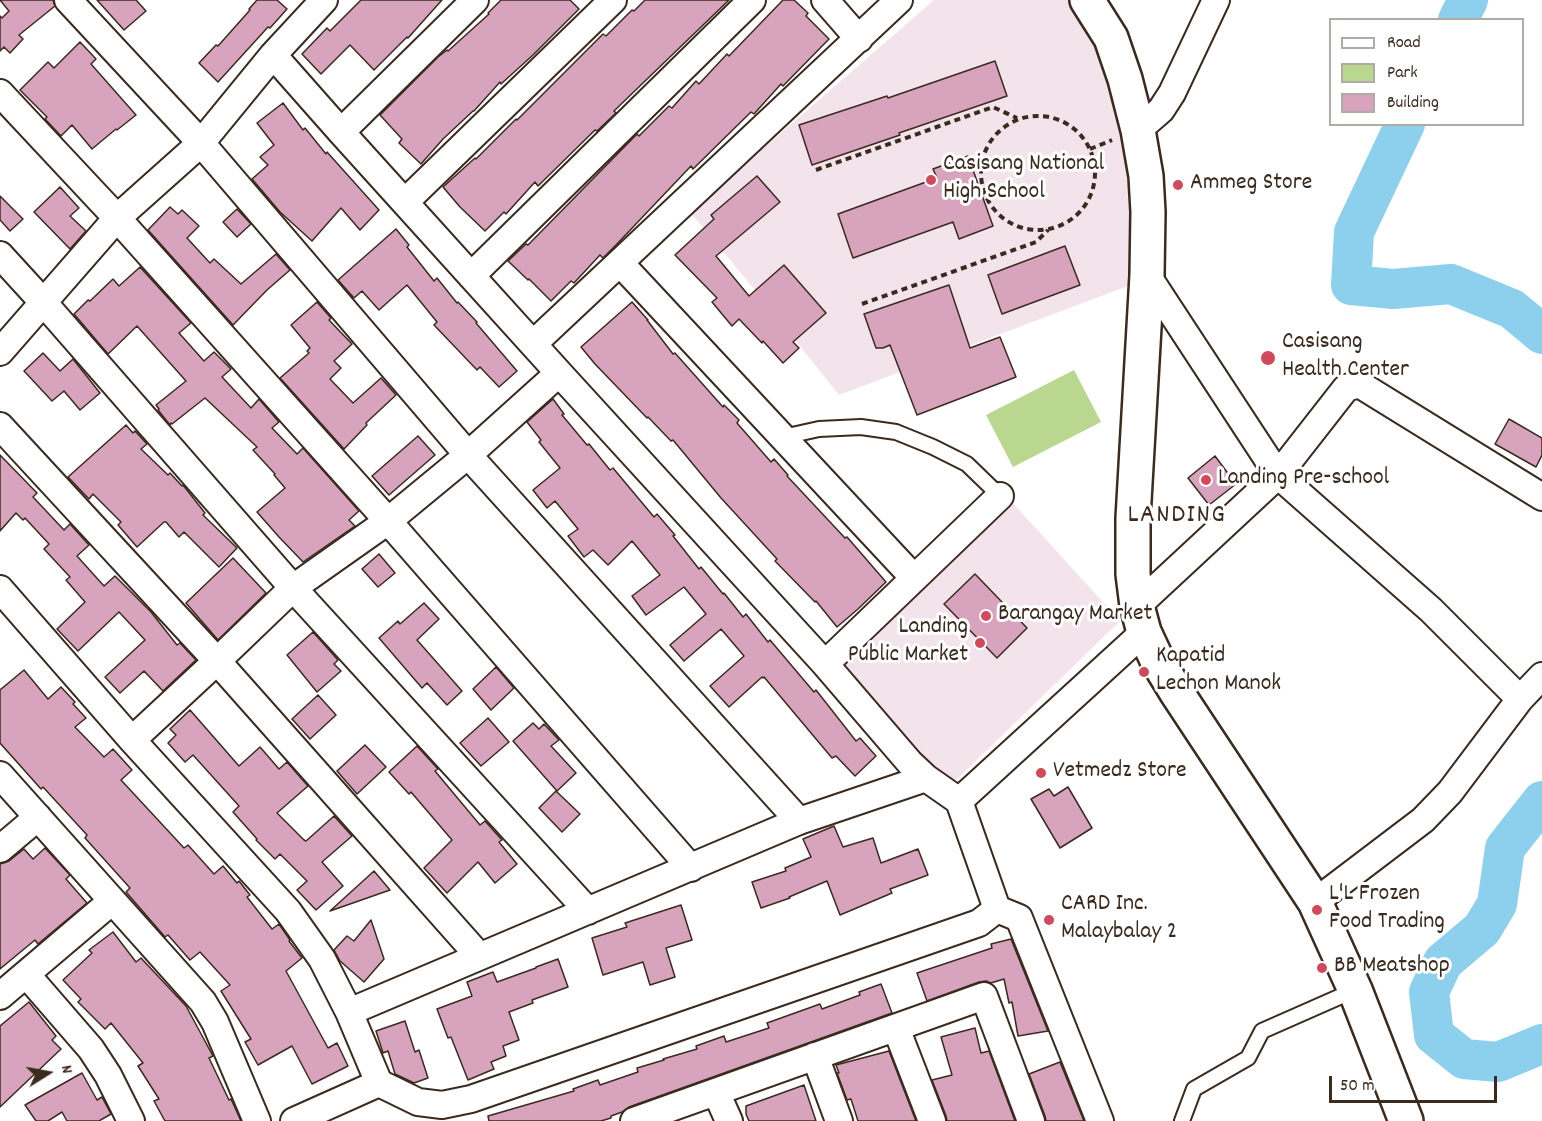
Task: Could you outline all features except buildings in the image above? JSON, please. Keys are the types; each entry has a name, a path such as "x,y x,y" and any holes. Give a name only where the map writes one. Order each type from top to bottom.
{"main road":[{"path":"1092,2 1111,38 1125,78 1138,130 1146,176 1147,275 1133,518 1133,574 1140,619 1158,662 1177,693 1315,902 1355,990 1406,1121"}],"street":[{"path":"68,0 201,143 468,455 799,821"},
{"path":"0,352 117,218 201,143 273,55 324,0"},
{"path":"341,132 475,0"},
{"path":"405,202 613,0"},
{"path":"471,276 752,0"},
{"path":"825,0 859,39"},
{"path":"533,344 900,0"},
{"path":"1138,130 1161,110 1172,93 1216,0"},
{"path":"273,55 825,664 910,763 926,778 959,801 997,909 1019,918 1100,1121"},
{"path":"0,93 117,218 388,521 691,868"},
{"path":"0,255 293,588 588,911"},
{"path":"620,263 914,578"},
{"path":"1147,275 1278,475 1431,610 1520,699"},
{"path":"132,740 293,588 388,521 468,455 559,373"},
{"path":"959,801 1140,619 1278,475 1346,388 1359,384 1542,497"},
{"path":"0,426 216,661 479,956"},
{"path":"825,664 1000,496"},
{"path":"0,589 132,740 288,911 321,959 349,1012 379,1083 418,1102 442,1105 471,1099 979,923 997,909"},
{"path":"1315,902 1423,820 1450,792 1520,699 1542,676"},
{"path":"0,775 203,1002 215,1022 257,1121"},
{"path":"349,1012 799,821 926,778"},
{"path":"0,849 38,817"},
{"path":"0,996 112,901"},
{"path":"26,974 91,1049 108,1075 131,1121"},
{"path":"634,1121 984,996 1031,1121"},
{"path":"896,1028 932,1121"},
{"path":"815,1056 839,1121"},
{"path":"294,1121 379,1083"},
{"path":"717,1092 729,1121"}],"lane":[{"path":"783,437 819,429 861,427 896,432 967,464 1000,496"},
{"path":"1182,1121 1194,1089 1248,1058 1262,1031 1355,990"}],"path":[{"path":"816,170 993,107 1018,119"},
{"path":"1035,115 1052,117 1068,123 1081,134 1090,148 1095,165 1095,183 1089,199 1079,213 1065,224 1049,230 1032,230 1016,226 1001,217 990,204 983,188 981,171 983,154 991,139 1003,127 1018,119 1035,115"},
{"path":"862,304 1036,242 1049,230"}],"shaded area":[{"name":"Casisang National High School","path":"934,0 1076,0 1103,43 1134,156 1133,284 839,395 690,212"},
{"name":"Landing Public Market","path":"1011,501 1120,621 950,786 839,665"}],"green space":[{"path":"1074,370 1101,422 1013,467 986,415"}],"waterway":[{"path":"1459,18 1468,0"},
{"path":"1404,126 1354,232 1351,285 1393,289 1451,284 1512,309 1542,334"},
{"path":"1542,801 1505,848 1497,904 1482,929 1443,962 1429,992 1434,1035 1464,1059 1498,1062 1542,1044"}],"place":[{"name":"Casisang National High School","path":"931,180"},
{"name":"Ammeg Store","path":"1178,185"},
{"name":"Casisang Health Center","path":"1268,358"},
{"name":"Landing Pre-school","path":"1206,480"},
{"name":"Barangay Market","path":"986,616"},
{"name":"Landing Public Market","path":"980,643"},
{"name":"Kapatid Lechon Manok","path":"1144,672"},
{"name":"Vetmedz Store","path":"1041,773"},
{"name":"L'L Frozen Food Trading","path":"1317,910"},
{"name":"CARD Inc. Malaybalay 2","path":"1049,920"},
{"name":"BB Meatshop","path":"1322,968"}],"district":[{"name":"LANDING","path":"1177,517"}]}
